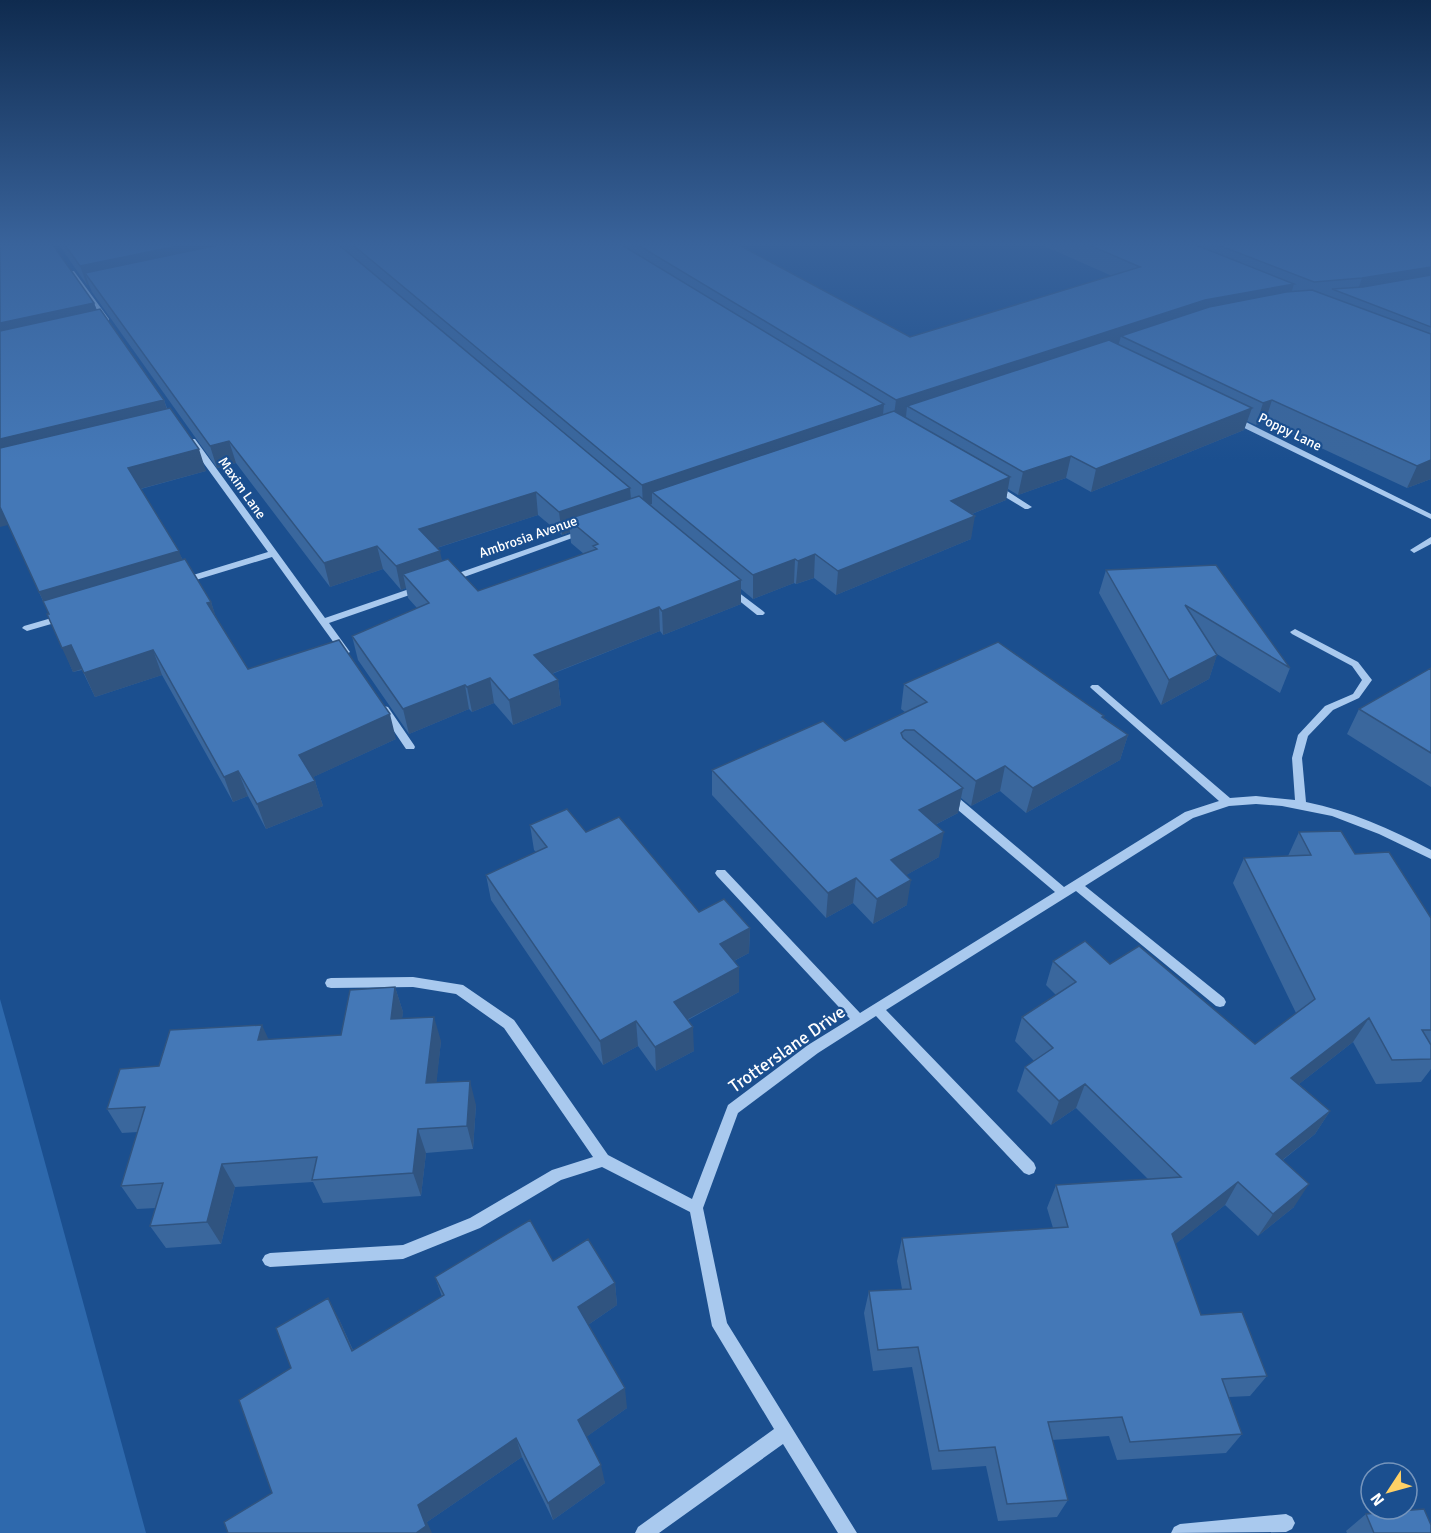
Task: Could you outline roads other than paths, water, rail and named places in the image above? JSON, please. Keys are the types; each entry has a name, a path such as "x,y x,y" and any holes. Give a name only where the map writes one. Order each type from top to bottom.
{"street":[{"path":"99,327 110,325 104,317"},
{"name":"Poppy Lane","path":"1231,418 1431,516"},
{"name":"Maxim Lane","path":"186,433 351,660"},
{"path":"989,484 1028,507"},
{"name":"Ambrosia Avenue","path":"437,583 595,529"},
{"path":"1414,550 1431,540"},
{"path":"172,584 272,554"},
{"path":"726,585 760,614"},
{"path":"324,622 426,587"},
{"path":"27,628 72,615"},
{"path":"1295,632 1355,664 1367,680 1356,696 1329,708 1303,735 1297,758 1301,805"},
{"path":"1095,687 1227,802"},
{"path":"377,699 410,747"},
{"path":"940,789 1220,1002"},
{"name":"Trotterslane Drive","path":"696,1208 733,1109 813,1048 1189,815 1227,802 1272,800 1332,810 1393,834 1431,855"},
{"path":"721,873 859,1020"},
{"path":"331,983 413,982 459,988 509,1024 603,1160 696,1208 720,1326 848,1533"},
{"path":"877,1009 1029,1168"},
{"path":"270,1260 403,1252 475,1223 557,1175 603,1160"},
{"path":"644,1533 785,1432"},
{"path":"1180,1533 1286,1523"}]}
